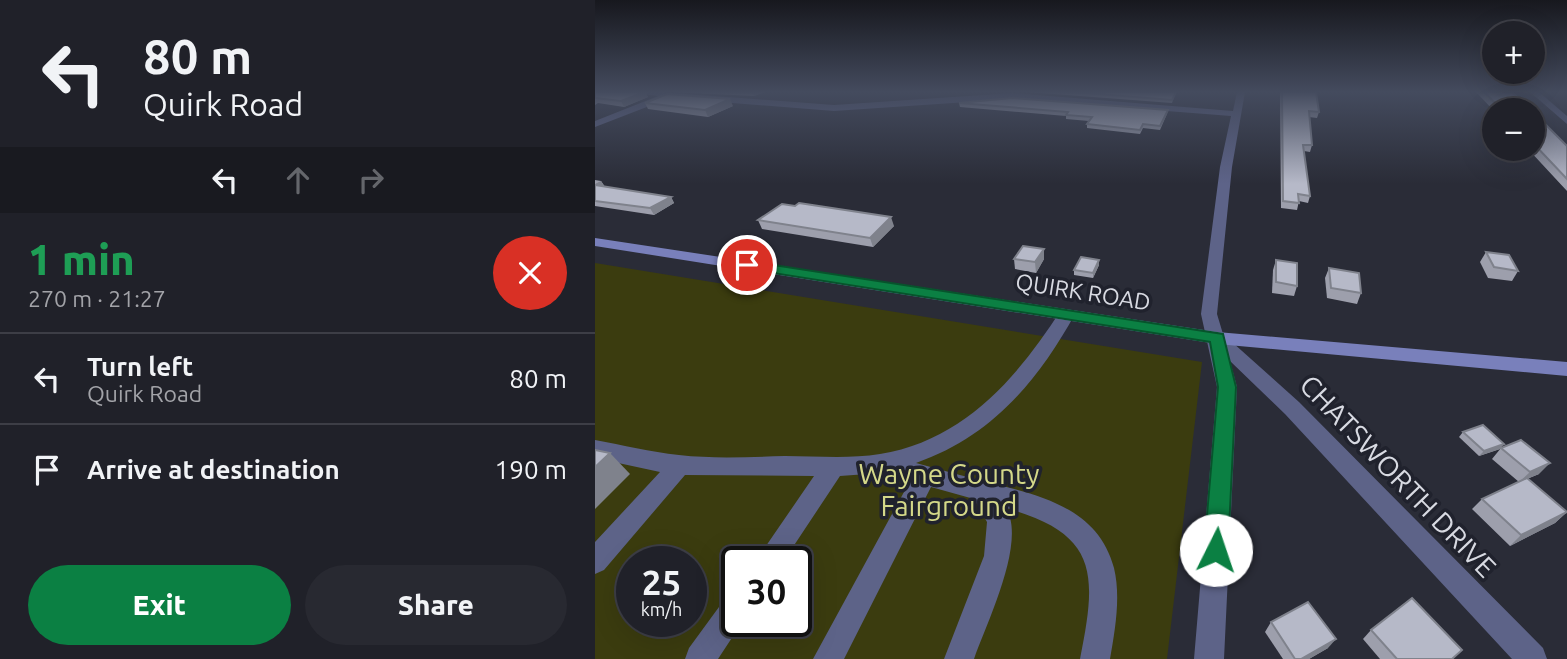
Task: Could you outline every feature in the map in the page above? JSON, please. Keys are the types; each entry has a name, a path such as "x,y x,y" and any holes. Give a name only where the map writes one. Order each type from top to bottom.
{"street":[{"path":"1209,659 1227,387 1209,314 1235,123"},
{"name":"QUIRK ROAD","path":"595,242 1217,338 1567,369"},
{"path":"595,449 680,465 834,466 879,463 932,450 995,410 1010,396 1055,337 1066,314"},
{"name":"CHATSWORTH DRIVE","path":"1217,338 1292,408 1532,659"},
{"path":"879,463 1065,516 1086,533 1100,563 1104,593 1095,659"},
{"path":"595,561 680,465"},
{"path":"779,546 834,466"},
{"path":"828,659 926,475"},
{"path":"959,659 997,556 1000,520 982,491"},
{"path":"700,659 721,629"}],"green space":[{"name":"Wayne County Fairground","path":"595,263 1202,362 1167,659 595,659"}],"building":[{"path":"1162,123 1160,126 1143,124 1140,130 1087,124"},
{"path":"1282,123 1310,123 1312,145 1303,145 1310,196 1298,194 1299,203 1283,201"},
{"path":"1545,124 1567,146 1567,179 1545,156"},
{"path":"595,185 671,197 650,208 595,201"},
{"path":"799,203 891,217 870,238 758,220 782,204 795,206"},
{"path":"1023,246 1044,249 1035,262 1014,259"},
{"path":"1486,252 1509,255 1518,271 1494,267"},
{"path":"1081,257 1099,260 1093,273 1074,270"},
{"path":"1276,260 1297,263 1297,286 1276,282"},
{"path":"1329,268 1359,273 1361,293 1331,288"},
{"path":"1483,425 1504,444 1484,451 1463,432"},
{"path":"1521,440 1550,463 1530,472 1501,448"},
{"path":"595,450 610,453 595,467"},
{"path":"1527,478 1567,512 1521,535 1482,499"},
{"path":"1412,598 1462,650 1452,659 1397,659 1371,630"},
{"path":"1308,602 1336,639 1301,659 1295,659 1271,622"}],"route":[{"path":"747,265 1217,338 1227,387 1216,550"}]}
